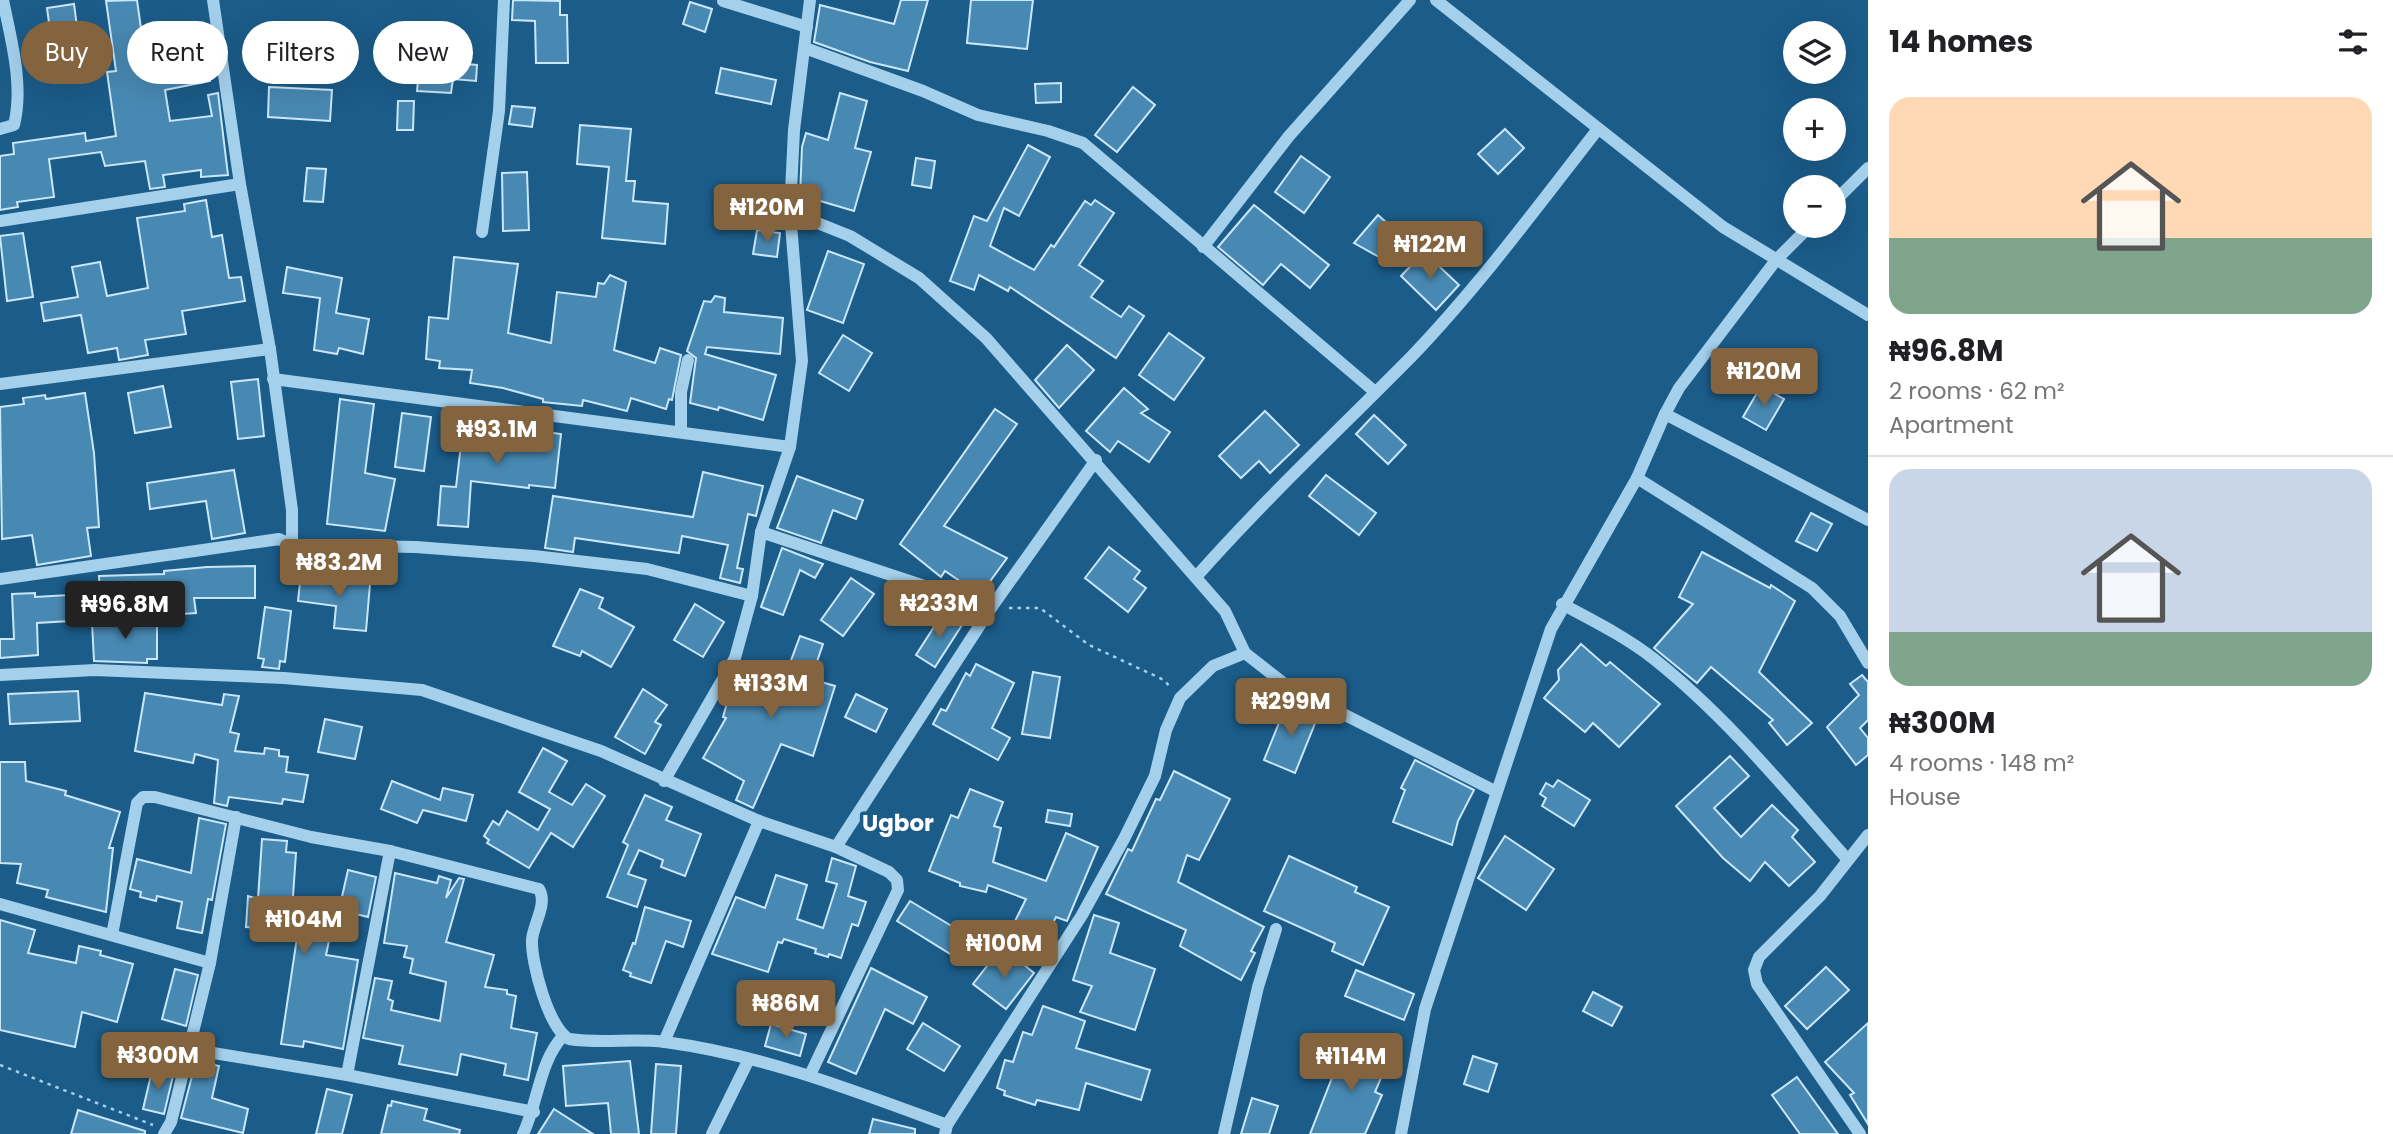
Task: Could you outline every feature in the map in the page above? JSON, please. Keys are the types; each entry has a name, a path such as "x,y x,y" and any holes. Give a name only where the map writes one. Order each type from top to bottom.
{"street":[{"path":"0,129 14,125 18,108 4,0"},
{"path":"213,0 240,184 270,349 292,509 292,544"},
{"path":"482,232 499,111 504,0"},
{"path":"664,781 735,658 752,596 761,532 790,447 802,361 790,212 794,130 810,0"},
{"path":"1203,247 1289,136 1410,0"},
{"path":"1436,0 1723,227 1868,315"},
{"path":"723,1 807,27"},
{"path":"805,48 923,91 978,115 1048,131 1083,143 1374,391"},
{"path":"1196,577 1374,391 1412,355 1483,273 1598,129"},
{"path":"1846,190 1868,168"},
{"path":"0,221 240,184"},
{"path":"790,212 850,236 919,278 986,338 1096,460 1225,611 1245,653 1305,695 1495,791"},
{"path":"1401,1134 1425,1009 1495,791 1562,604 1637,478 1679,388 1776,260 1798,238"},
{"path":"0,384 270,349"},
{"path":"681,432 681,392 688,360"},
{"path":"273,379 790,447"},
{"path":"1665,414 1868,520"},
{"path":"836,847 992,608 1096,460"},
{"path":"1637,478 1812,588 1840,616 1868,663"},
{"path":"761,532 992,608"},
{"path":"0,579 279,539 292,544 416,547 647,569 752,596"},
{"path":"1562,604 1615,632 1654,660 1746,744 1848,860"},
{"path":"563,1036 582,1041 664,1042 749,1059 810,1075 946,1129 1082,915 1125,837 1155,776 1166,730 1180,698 1213,666 1245,653"},
{"path":"0,675 95,670 284,678 422,690 601,751 758,821 836,847 889,872 897,880 898,890 810,1075"},
{"path":"112,935 135,810 139,800 155,797 311,837 390,850 538,889 542,901 534,932 533,958 538,982 563,1036"},
{"path":"165,1132 210,963 236,817"},
{"path":"664,1042 758,821"},
{"path":"1860,1134 1757,984 1754,970 1759,957 1820,896 1868,835"},
{"path":"348,1075 390,850"},
{"path":"0,904 210,963"},
{"path":"1224,1134 1258,987 1276,929"},
{"path":"523,1134 534,1112 551,1048 563,1036"},
{"path":"189,1049 348,1075 534,1112"},
{"path":"712,1134 749,1059"}],"path":[{"path":"992,608 1040,608 1089,645 1164,680 1180,698"},
{"path":"0,1065 165,1132"}],"building":[{"path":"137,0 140,21 127,21 127,84 195,84 165,90 170,121 212,116 208,95 218,93 228,175 201,177 201,170 163,175 165,187 150,189 145,161 105,166 101,152 49,159 54,197 17,202 18,207 0,210 0,156 14,154 13,143 85,133 86,141 116,136 109,84 113,84 113,71 116,71 113,21 109,21 106,1"},
{"path":"513,0 560,1 560,15 567,15 568,63 536,63 535,21 512,20"},
{"path":"901,0 928,0 908,71 870,62 814,42 820,5 894,24"},
{"path":"971,0 1033,0 1027,49 967,43"},
{"path":"690,2 712,9 705,32 683,24"},
{"path":"74,4 76,21 49,21 47,8"},
{"path":"473,65 477,65 476,81 473,81"},
{"path":"721,68 776,80 771,104 716,93"},
{"path":"1061,83 1061,102 1036,103 1035,84"},
{"path":"418,84 452,84 451,93 417,91"},
{"path":"269,87 332,90 330,121 268,117"},
{"path":"1133,87 1155,105 1117,152 1095,135"},
{"path":"840,93 867,101 855,148 871,152 854,211 800,195 802,147 806,133 828,140"},
{"path":"398,101 414,101 413,130 397,130"},
{"path":"512,106 535,108 532,127 509,124"},
{"path":"580,125 631,129 626,181 635,181 633,201 668,204 665,244 602,238 609,167 577,164"},
{"path":"1505,129 1524,148 1498,174 1478,154"},
{"path":"1028,145 1050,157 1019,216 1004,208 990,246 1034,270 1051,245 1054,247 1085,201 1091,205 1095,200 1114,213 1079,265 1103,281 1091,297 1121,317 1129,306 1144,316 1116,358 1010,287 1008,291 979,275 974,290 950,281 974,216 987,221"},
{"path":"1301,156 1330,177 1304,213 1275,192"},
{"path":"916,158 935,161 931,188 912,185"},
{"path":"307,168 326,169 323,202 304,201"},
{"path":"527,172 529,230 503,231 502,173"},
{"path":"206,200 212,237 222,235 229,278 241,277 245,301 182,311 186,334 145,340 148,355 119,360 117,348 88,353 81,315 44,321 41,303 78,297 72,267 100,262 107,296 148,288 137,218 185,211 184,204"},
{"path":"1254,205 1329,265 1310,288 1281,264 1263,285 1218,247"},
{"path":"1378,215 1397,232 1379,257 1354,243"},
{"path":"1416,225 1431,239 1413,257 1399,242"},
{"path":"757,230 780,233 777,257 753,254"},
{"path":"23,233 33,297 7,301 0,236"},
{"path":"828,251 864,264 843,323 807,310"},
{"path":"1424,252 1459,285 1436,310 1401,276"},
{"path":"454,257 518,264 508,333 551,343 557,292 596,297 598,283 604,284 610,275 626,282 614,350 655,363 660,348 681,355 672,400 669,399 666,409 631,398 627,411 583,400 582,406 543,402 543,399 503,388 470,383 472,370 439,368 440,361 426,359 429,317 448,319"},
{"path":"287,267 342,278 336,313 369,319 363,354 339,348 337,354 314,350 320,298 283,293"},
{"path":"715,296 725,298 724,312 783,318 780,354 707,347 705,354 776,375 763,420 719,407 718,410 690,403 696,358 687,351 704,301 711,302"},
{"path":"1169,333 1204,358 1174,400 1139,375"},
{"path":"843,335 872,353 849,391 819,373"},
{"path":"1067,345 1094,370 1059,408 1035,380"},
{"path":"258,379 264,436 238,439 231,382"},
{"path":"163,386 171,427 135,433 128,393"},
{"path":"1761,386 1784,399 1766,430 1743,417"},
{"path":"1124,388 1148,409 1141,413 1170,432 1149,462 1118,441 1110,452 1086,431"},
{"path":"85,393 94,453 99,527 87,528 91,556 37,565 32,535 2,539 0,407 24,404 23,398 45,395 46,399"},
{"path":"340,399 374,404 365,473 395,479 385,531 327,524"},
{"path":"995,409 1017,424 944,526 1007,558 980,595 945,571 941,577 900,544"},
{"path":"1265,411 1299,445 1270,473 1259,461 1241,478 1219,456"},
{"path":"402,413 431,417 424,471 395,467"},
{"path":"1374,415 1406,445 1388,464 1356,434"},
{"path":"464,419 491,422 490,431 538,440 539,431 561,434 555,488 529,485 529,488 471,481 468,527 438,525 441,486 456,487"},
{"path":"234,470 245,533 212,539 206,501 150,509 147,483"},
{"path":"703,472 763,486 756,516 748,514 737,568 743,569 740,583 720,578 728,545 682,536 679,553 575,538 573,552 545,548 553,496 693,517"},
{"path":"1326,475 1376,513 1359,535 1309,496"},
{"path":"797,476 863,500 856,519 833,510 821,543 777,528"},
{"path":"1811,513 1832,524 1817,551 1796,541"},
{"path":"1109,547 1140,571 1134,579 1146,588 1128,612 1085,578"},
{"path":"782,548 823,564 815,578 800,570 783,615 761,607"},
{"path":"1702,552 1770,588 1771,585 1795,601 1759,672 1812,723 1787,745 1769,723 1773,720 1711,667 1697,683 1654,648 1693,604 1679,597"},
{"path":"255,566 255,598 194,598 196,613 182,614 181,596 100,599 99,576 164,574 164,571 207,567"},
{"path":"301,574 370,584 366,631 334,628 336,606 298,601"},
{"path":"851,578 874,594 843,636 821,620"},
{"path":"580,589 603,598 599,608 634,627 611,667 582,651 580,656 553,646"},
{"path":"35,593 35,597 86,594 87,620 37,623 38,655 0,658 0,639 14,639 12,594"},
{"path":"695,604 724,622 703,657 674,640"},
{"path":"265,607 291,611 285,662 280,661 279,669 262,667 264,659 258,658"},
{"path":"943,613 962,625 935,667 916,655"},
{"path":"157,619 157,659 147,659 147,663 94,661 92,623"},
{"path":"800,636 823,644 811,679 835,686 813,756 781,744 753,808 736,800 744,781 703,758 726,718 723,717 735,675 765,686 769,669 786,674"},
{"path":"1581,644 1606,666 1610,662 1660,704 1619,747 1593,723 1585,732 1544,698 1559,680 1558,670"},
{"path":"976,664 1014,683 992,728 1010,738 998,760 933,724 941,709 946,711 966,673 970,676"},
{"path":"1033,672 1060,677 1050,738 1022,734"},
{"path":"1862,675 1868,682 1868,720 1860,728 1868,738 1868,755 1856,765 1827,727 1859,695 1850,684"},
{"path":"643,689 667,705 655,722 661,725 645,754 615,737"},
{"path":"78,691 80,721 10,724 8,694"},
{"path":"145,693 222,705 224,694 239,696 230,732 239,734 235,751 264,754 265,748 279,750 279,756 288,757 286,772 308,775 303,802 283,799 282,804 229,797 227,806 214,803 218,760 195,754 193,763 135,751"},
{"path":"856,694 887,709 876,732 845,717"},
{"path":"1287,703 1318,716 1295,773 1264,760"},
{"path":"325,719 362,727 355,759 318,752"},
{"path":"543,748 567,761 549,792 572,805 586,784 605,796 573,847 551,833 529,868 487,843 489,840 484,836 493,821 499,825 507,811 538,830 550,809 519,792"},
{"path":"1730,756 1749,776 1714,808 1741,837 1772,805 1798,830 1792,837 1815,862 1789,886 1765,862 1750,881 1723,858 1676,806"},
{"path":"1415,760 1474,790 1458,821 1452,845 1393,822 1405,790 1401,788"},
{"path":"0,762 25,762 26,781 66,791 65,795 120,812 109,848 113,848 106,912 46,897 48,890 17,883 21,864 0,863"},
{"path":"1174,771 1230,799 1199,860 1187,855 1178,882 1264,927 1251,951 1255,953 1241,980 1180,946 1186,930 1106,894 1128,849 1132,851 1156,799 1160,800"},
{"path":"1558,780 1590,800 1574,826 1542,806 1546,798 1540,794 1546,783 1553,787"},
{"path":"392,781 440,800 443,788 473,795 466,821 423,810 417,823 381,809"},
{"path":"970,789 1003,802 994,826 1001,828 993,862 1046,881 1066,833 1098,847 1067,921 1056,917 1042,945 1011,929 1026,899 988,885 986,892 960,886 960,883 929,871 951,815 958,818"},
{"path":"645,795 672,807 666,820 701,834 685,876 661,867 663,860 639,850 628,874 646,880 637,907 607,897 628,845 623,842"},
{"path":"1048,810 1072,814 1070,826 1046,822"},
{"path":"199,818 226,824 212,900 208,899 202,933 177,928 182,902 157,896 156,901 140,897 141,892 130,889 137,859 191,873"},
{"path":"1505,836 1554,869 1526,910 1478,878"},
{"path":"262,839 287,841 286,852 296,853 292,911 334,917 326,955 358,960 343,1049 304,1041 303,1047 281,1044 298,931 246,927 248,896 258,899"},
{"path":"1289,856 1357,887 1355,892 1389,907 1363,965 1332,951 1335,943 1264,911"},
{"path":"832,858 856,866 848,896 866,902 858,926 852,924 841,958 815,953 816,949 784,939 782,943 778,942 768,972 712,954 736,897 765,908 776,875 807,885 797,919 823,928 837,884 826,881"},
{"path":"348,870 376,877 368,917 339,910"},
{"path":"395,873 437,883 439,876 451,880 446,898 459,878 464,879 446,942 494,955 485,987 507,990 507,994 516,996 511,1028 537,1033 528,1080 504,1075 506,1064 461,1054 457,1075 399,1064 403,1046 363,1038 375,978 392,981 388,999 393,1001 391,1010 440,1021 446,982 410,973 413,959 404,957 407,946 384,943"},
{"path":"910,901 965,934 952,955 897,921"},
{"path":"645,907 691,921 683,947 666,941 651,983 630,976 631,973 623,970 633,943 635,944"},
{"path":"1094,915 1119,923 1110,953 1155,969 1135,1030 1080,1012 1092,986 1073,980"},
{"path":"0,920 35,930 28,953 76,963 79,946 101,951 100,955 133,964 117,1022 82,1012 75,1047 0,1030"},
{"path":"1013,956 1034,973 1006,1009 973,984 994,957 1005,966"},
{"path":"1826,967 1849,990 1807,1029 1785,1006"},
{"path":"871,968 927,997 913,1024 885,1009 856,1074 828,1062"},
{"path":"175,969 198,975 186,1026 162,1019"},
{"path":"1356,970 1414,994 1404,1020 1345,996"},
{"path":"1593,992 1622,1007 1612,1026 1583,1011"},
{"path":"1043,1006 1085,1021 1076,1048 1150,1070 1141,1100 1086,1083 1079,1110 1037,1100 1035,1105 1004,1095 1005,1091 997,1088 1005,1060 1013,1062 1023,1032 1032,1035"},
{"path":"923,1023 960,1046 944,1071 907,1049"},
{"path":"1868,1023 1868,1124 1850,1095 1854,1093 1825,1062"},
{"path":"771,1024 806,1034 800,1056 765,1046"},
{"path":"124,1036 148,1041 142,1068 117,1062"},
{"path":"1346,1042 1389,1059 1375,1092 1382,1095 1365,1134 1310,1134"},
{"path":"1473,1056 1497,1064 1488,1092 1464,1084"},
{"path":"196,1061 219,1066 212,1098 248,1109 243,1133 181,1118"},
{"path":"630,1061 639,1134 611,1134 608,1103 566,1106 563,1066"},
{"path":"656,1064 681,1066 676,1134 651,1134"},
{"path":"152,1071 173,1076 164,1114 143,1109"},
{"path":"1797,1077 1838,1134 1800,1134 1772,1095"},
{"path":"327,1089 352,1095 342,1134 316,1134"},
{"path":"1252,1098 1278,1106 1269,1134 1241,1134"},
{"path":"392,1101 427,1109 424,1120 460,1130 459,1134 381,1134 388,1105 391,1106"},
{"path":"554,1109 593,1134 538,1134"},
{"path":"78,1110 145,1131 145,1134 71,1134"},
{"path":"873,1119 915,1129 915,1134 869,1134"}],"district":[{"name":"Ugbor","path":"898,823"}]}
